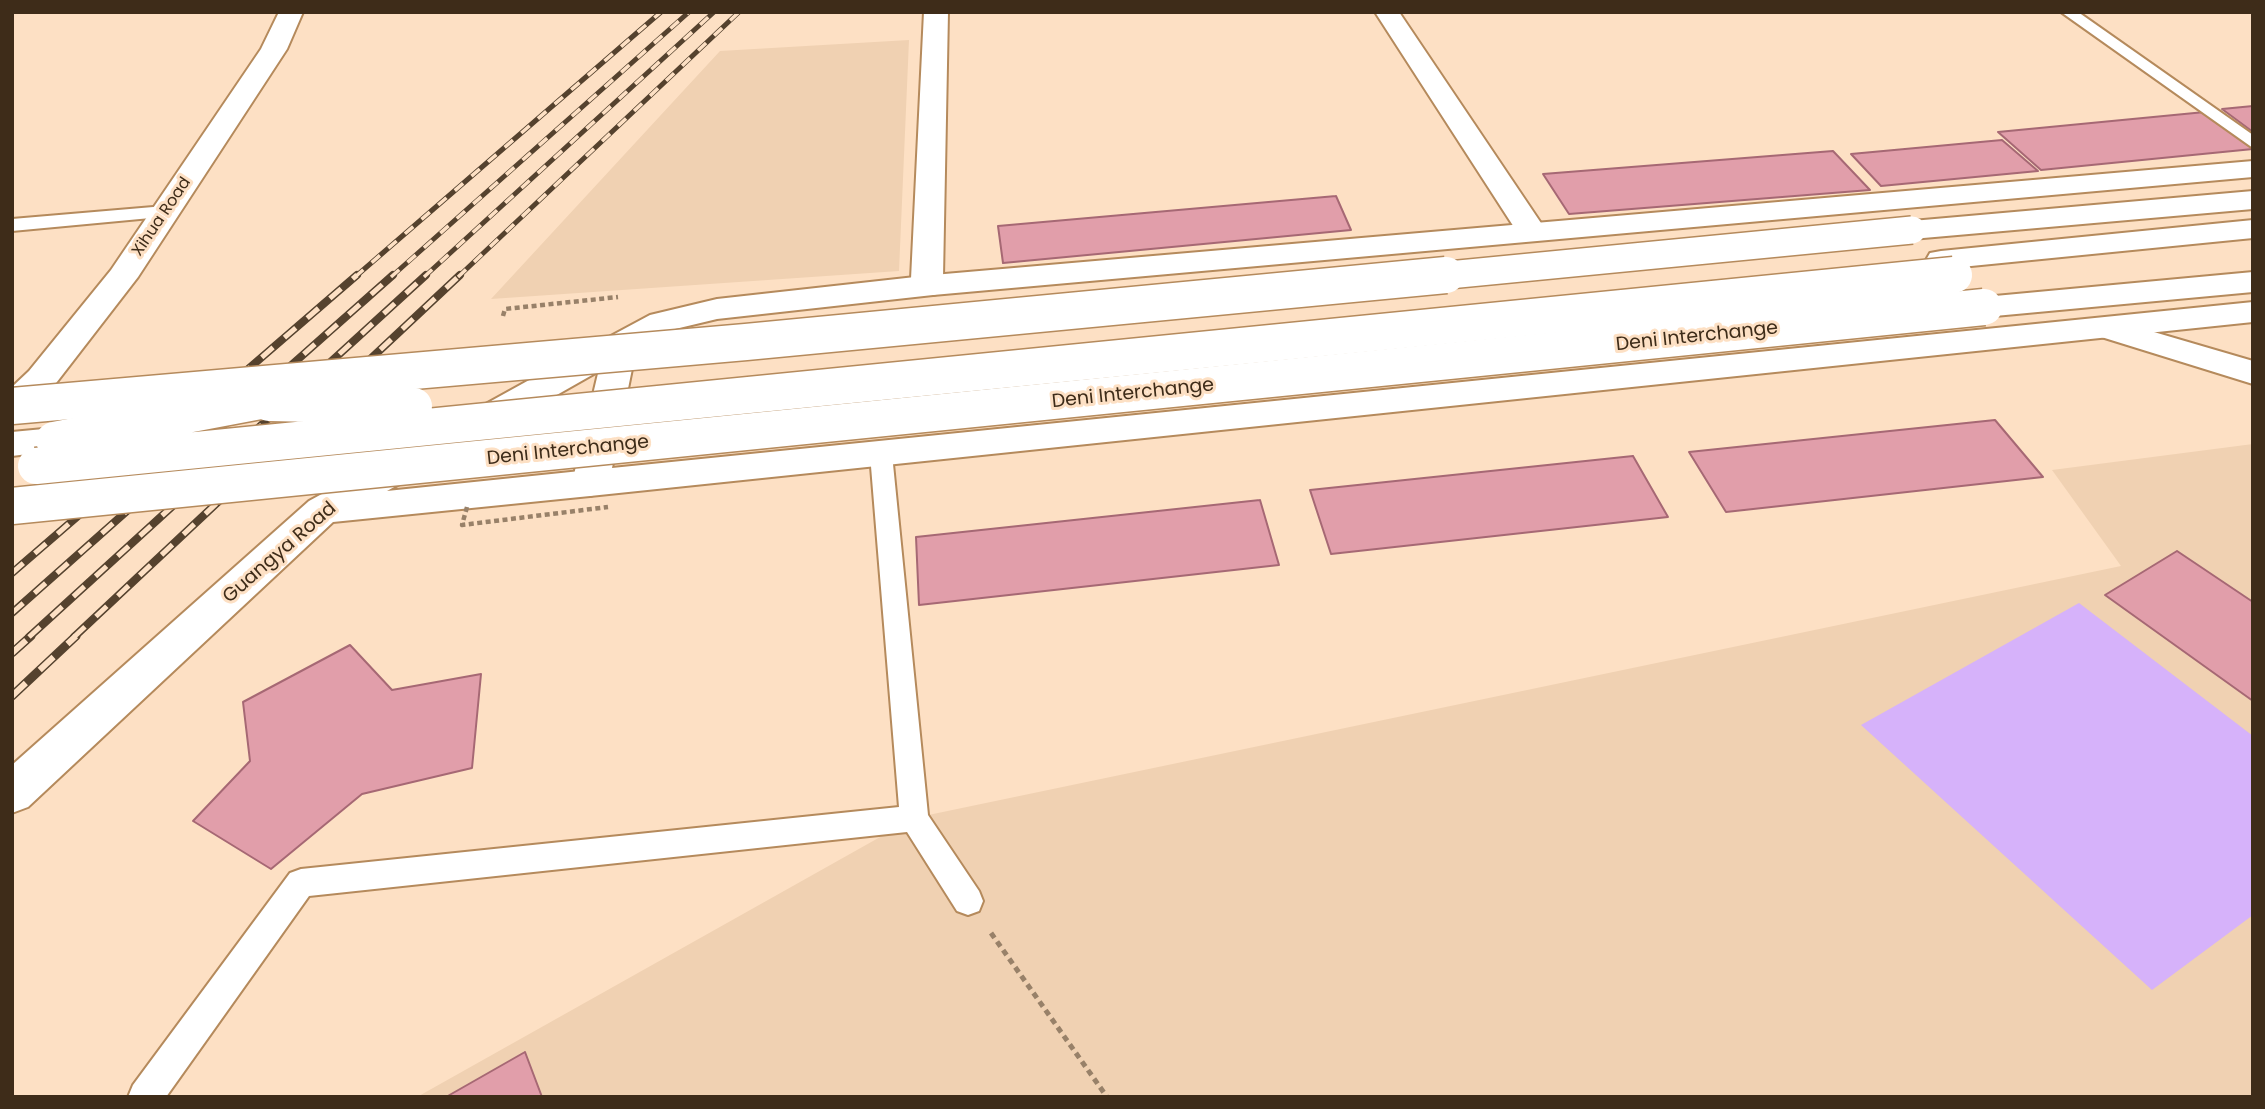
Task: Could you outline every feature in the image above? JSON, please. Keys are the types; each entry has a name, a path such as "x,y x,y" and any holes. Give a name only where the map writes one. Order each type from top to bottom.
{"main road":[{"name":"Xihua Road","path":"12,406 41,379 84,328 274,49 290,12"},
{"path":"933,285 927,279 936,12"},
{"path":"1387,12 1532,232"},
{"name":"Guangya Road","path":"12,793 322,512 621,344 661,323 697,312 933,285 2253,169"},
{"path":"12,406 2253,200"},
{"name":"Deni Interchange","path":"29,455 1947,268 2253,229"},
{"name":"Deni Interchange","path":"29,455 414,406 1947,268 2253,247"},
{"name":"Deni Interchange","path":"12,506 2253,282"},
{"path":"322,512 599,495 881,454 2253,312"},
{"path":"2106,328 2253,373"},
{"path":"599,495 621,344"},
{"path":"29,455 250,403 426,369"},
{"path":"79,400 414,406"},
{"path":"29,455 366,472"}],"lane":[{"path":"2068,12 2253,143"},
{"path":"12,225 165,212"},
{"path":"881,454 914,818 968,901"},
{"path":"145,1097 301,883 914,818"}],"path":[{"path":"503,319 505,309 624,296"},
{"path":"469,501 462,525 599,495"},
{"path":"968,901 1107,1097"}],"shaded area":[{"path":"909,40 899,271 491,299 720,51"},
{"path":"2253,444 2253,1097 417,1097 914,818 2121,566 2052,470"},
{"path":"2079,603 2253,736 2253,915 2152,990 1861,725"}],"building":[{"path":"2253,106 2253,132 2222,109"},
{"path":"2205,112 2253,149 2041,170 1998,132"},
{"path":"2002,140 2038,171 1881,186 1851,154"},
{"path":"1833,151 1870,190 1569,214 1543,174"},
{"path":"1336,196 1351,230 1003,263 998,226"},
{"path":"1995,420 2043,477 1726,512 1689,452"},
{"path":"1633,456 1668,517 1331,554 1310,490"},
{"path":"1260,500 1279,565 919,605 916,537"},
{"path":"2177,551 2253,602 2253,701 2105,595"},
{"path":"350,645 392,690 481,674 472,768 362,794 271,869 193,821 250,761 243,702"},
{"path":"525,1052 542,1097 446,1097"}],"railway":[{"path":"355,277 661,12"},
{"path":"391,277 689,12"},
{"path":"424,277 714,12"},
{"path":"458,277 739,12"},
{"path":"12,573 357,275"},
{"path":"12,613 393,275"},
{"path":"29,637 426,275"},
{"path":"74,637 460,275"},
{"path":"12,653 31,636"},
{"path":"12,696 76,636"}]}
